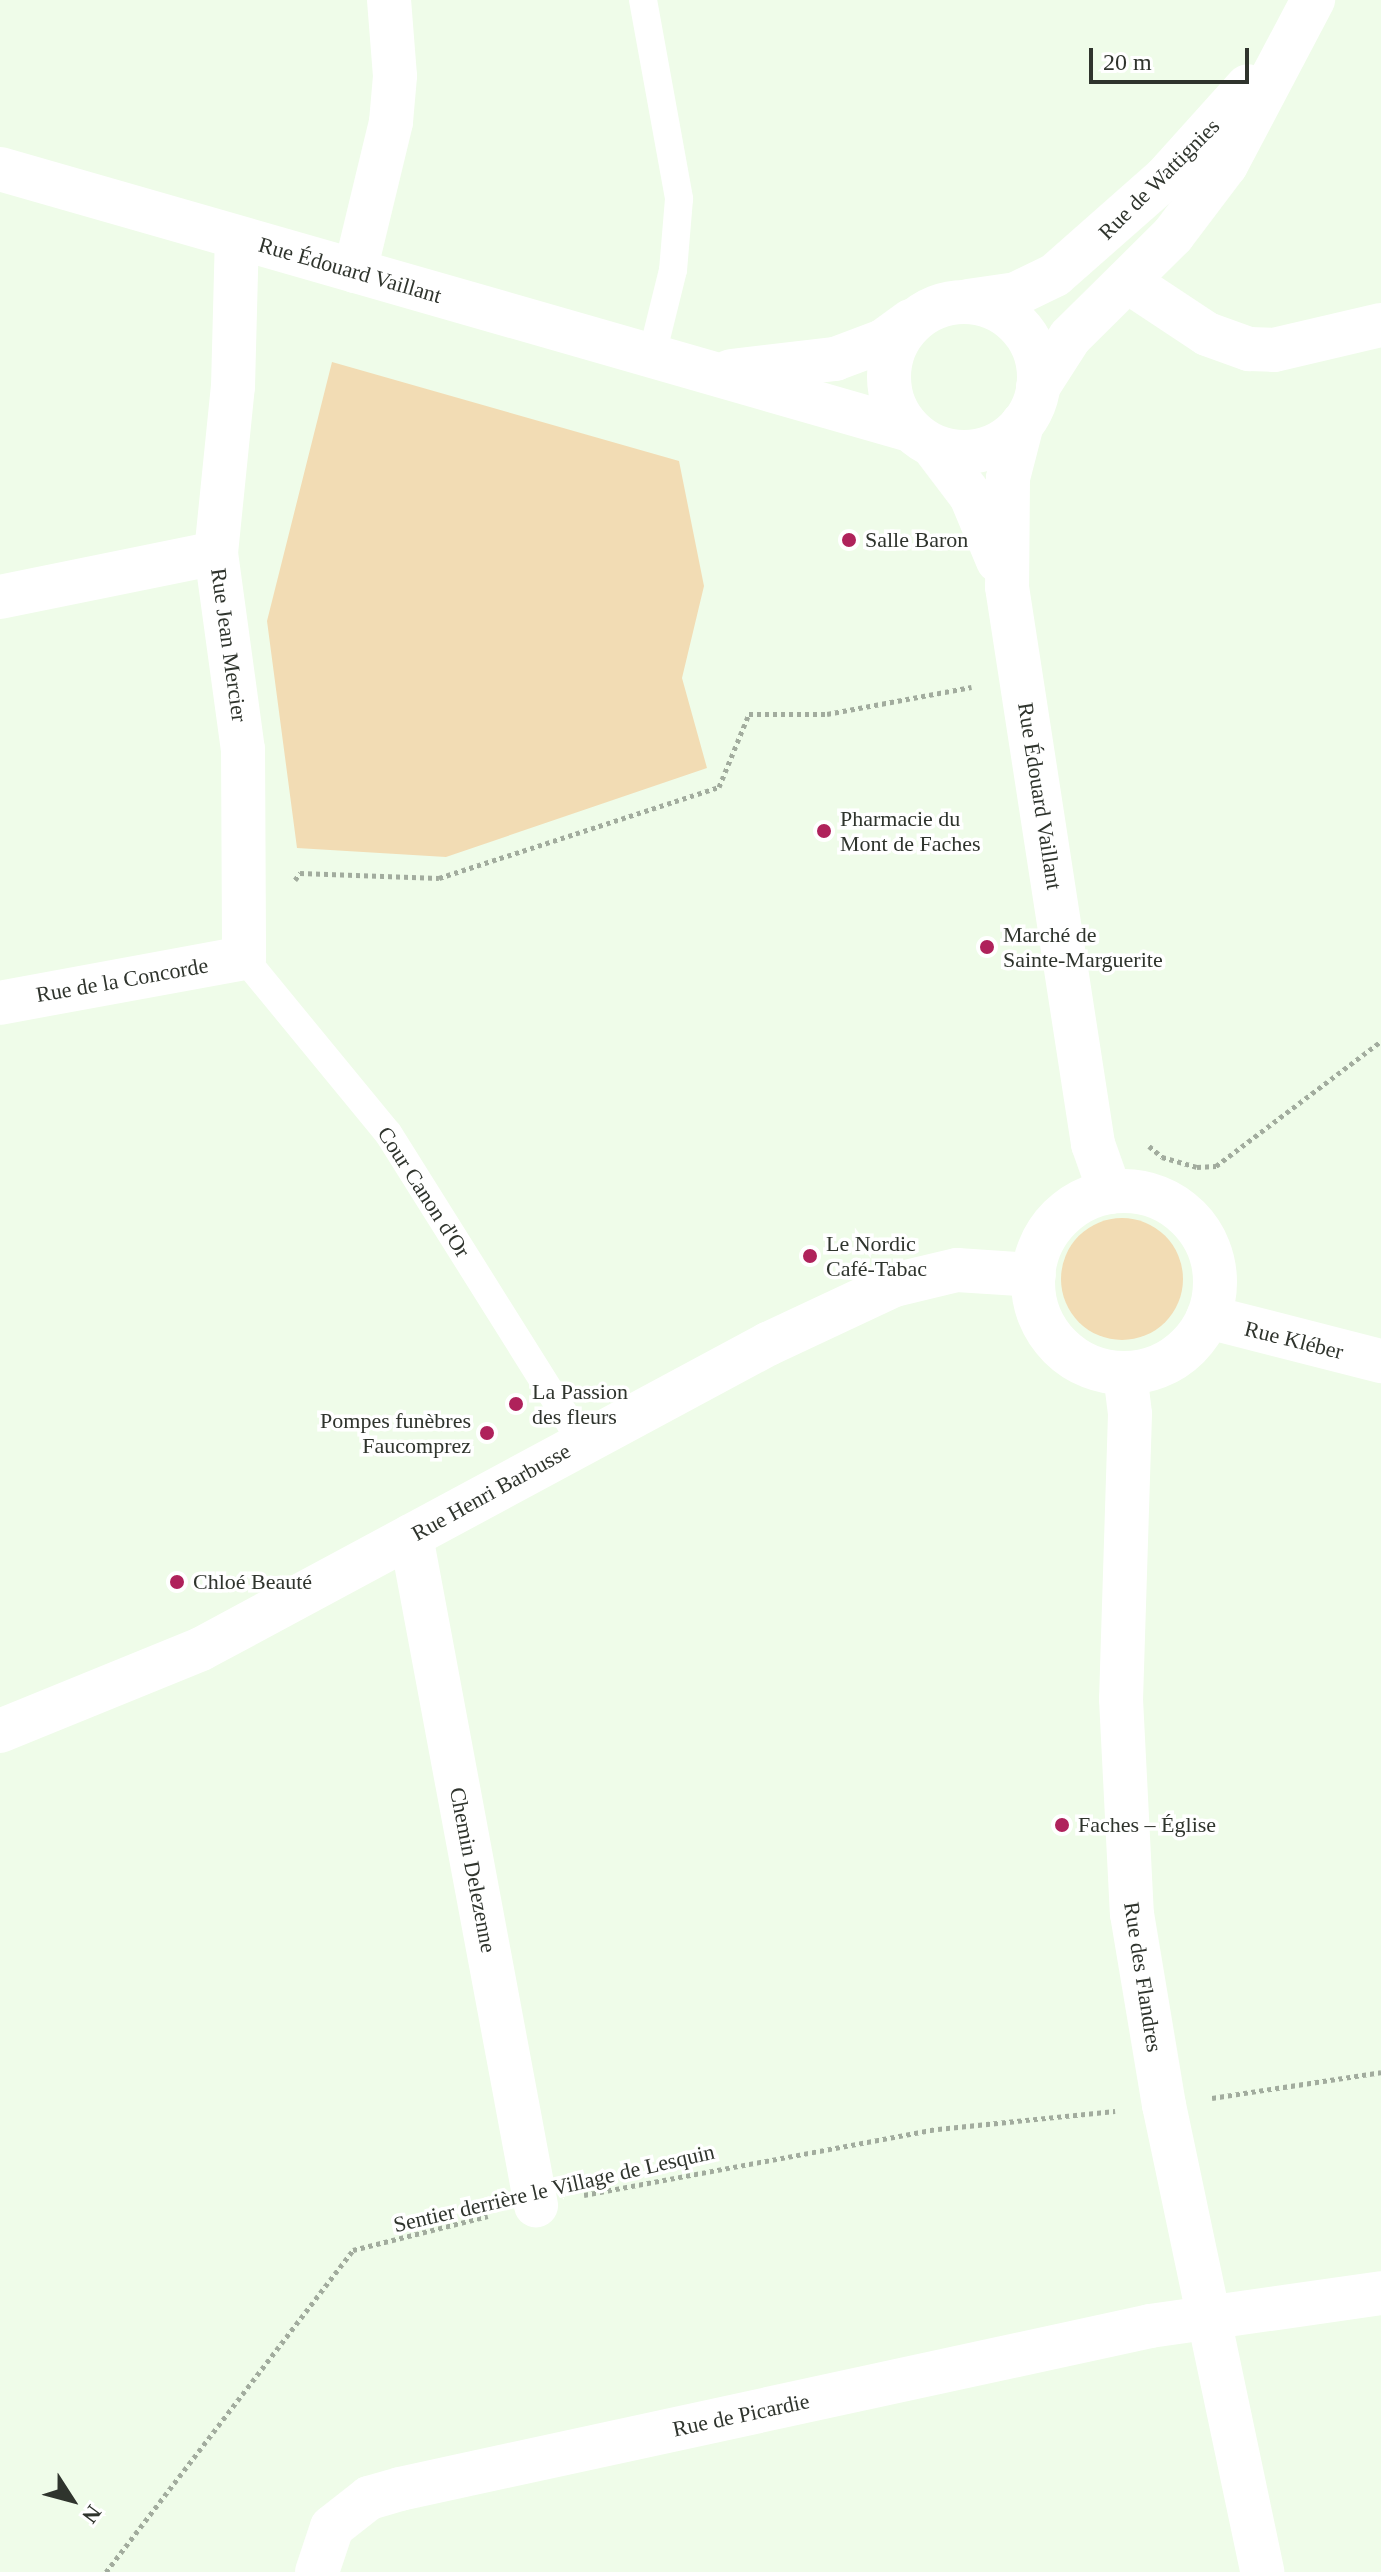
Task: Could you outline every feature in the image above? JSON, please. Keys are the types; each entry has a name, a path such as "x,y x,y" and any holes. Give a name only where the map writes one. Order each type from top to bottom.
{"street":[{"path":"355,271 391,122 395,76 389,0"},
{"name":"Rue de Wattignies","path":"1030,406 1070,337 1173,235 1226,165 1312,0"},
{"name":"Rue de Wattignies","path":"967,301 1029,289 1098,240 1213,129 1312,0"},
{"name":"Rue Édouard Vaillant","path":"0,169 237,239 701,368 775,395 922,438 971,496 1007,587"},
{"path":"216,553 233,387 237,239"},
{"path":"1127,281 1207,334 1249,349 1274,350 1381,325"},
{"path":"967,301 994,307 1017,323 1033,346 1030,406 1000,442 974,451 922,438 894,407 889,367 898,340 915,319 940,305 967,301"},
{"name":"Rue Édouard Vaillant","path":"701,368 743,371 835,359 883,341 915,319"},
{"name":"Rue Édouard Vaillant","path":"1030,406 1008,478 1007,587 1093,1144 1110,1192"},
{"name":"Rue Jean Mercier","path":"0,597 216,553 243,749 244,958"},
{"name":"Rue de la Concorde","path":"0,1003 244,958"},
{"path":"1110,1192 1140,1193 1168,1202 1200,1232 1215,1274 1208,1317 1192,1343 1169,1361 1125,1373 1095,1369 1057,1344 1036,1305 1034,1275 1041,1245 1058,1220 1082,1202 1110,1192"},
{"name":"Rue Henri Barbusse","path":"0,1731 201,1649 582,1442 894,1285 957,1270 1034,1275"},
{"name":"Rue Kléber","path":"1208,1317 1381,1361"},
{"name":"Rue des Flandres","path":"1125,1373 1130,1414 1121,1699 1123,1813 1132,1914 1164,2105 1262,2572"},
{"name":"Chemin Delezenne","path":"411,1536 536,2205"},
{"name":"Rue de Picardie","path":"317,2572 332,2527 369,2498 400,2489 1206,2315 1381,2293"}],"lane":[{"path":"643,0 679,199 673,270 652,355"},
{"name":"Cour Canon d'Or","path":"244,958 388,1133 582,1442"}],"path":[{"path":"292,885 300,873 439,878 719,787 749,714 827,714 936,697 1021,674"},
{"path":"1093,1144 1133,1134 1162,1157 1197,1167 1216,1166 1381,1041"},
{"name":"Sentier derrière le Village de Lesquin","path":"106,2572 353,2250 536,2205 938,2129 1164,2105 1381,2072"}],"shaded area":[{"path":"332,362 679,461 704,586 682,678 707,768 446,857 297,848 267,621"},
{"path":"1122,1218 1145,1223 1165,1236 1178,1256 1183,1279 1178,1302 1165,1322 1145,1335 1122,1340 1099,1335 1079,1322 1066,1302 1061,1279 1066,1256 1079,1236 1099,1223"}],"place":[{"name":"Salle Baron","path":"849,540"},
{"name":"Pharmacie du Mont de Faches","path":"824,831"},
{"name":"Marché de Sainte-Marguerite","path":"987,947"},
{"name":"Le Nordic Café-Tabac","path":"810,1256"},
{"name":"La Passion des fleurs","path":"516,1404"},
{"name":"Pompes funèbres Faucomprez","path":"487,1433"},
{"name":"Chloé Beauté","path":"177,1582"},
{"name":"Faches – Église","path":"1062,1825"}]}
